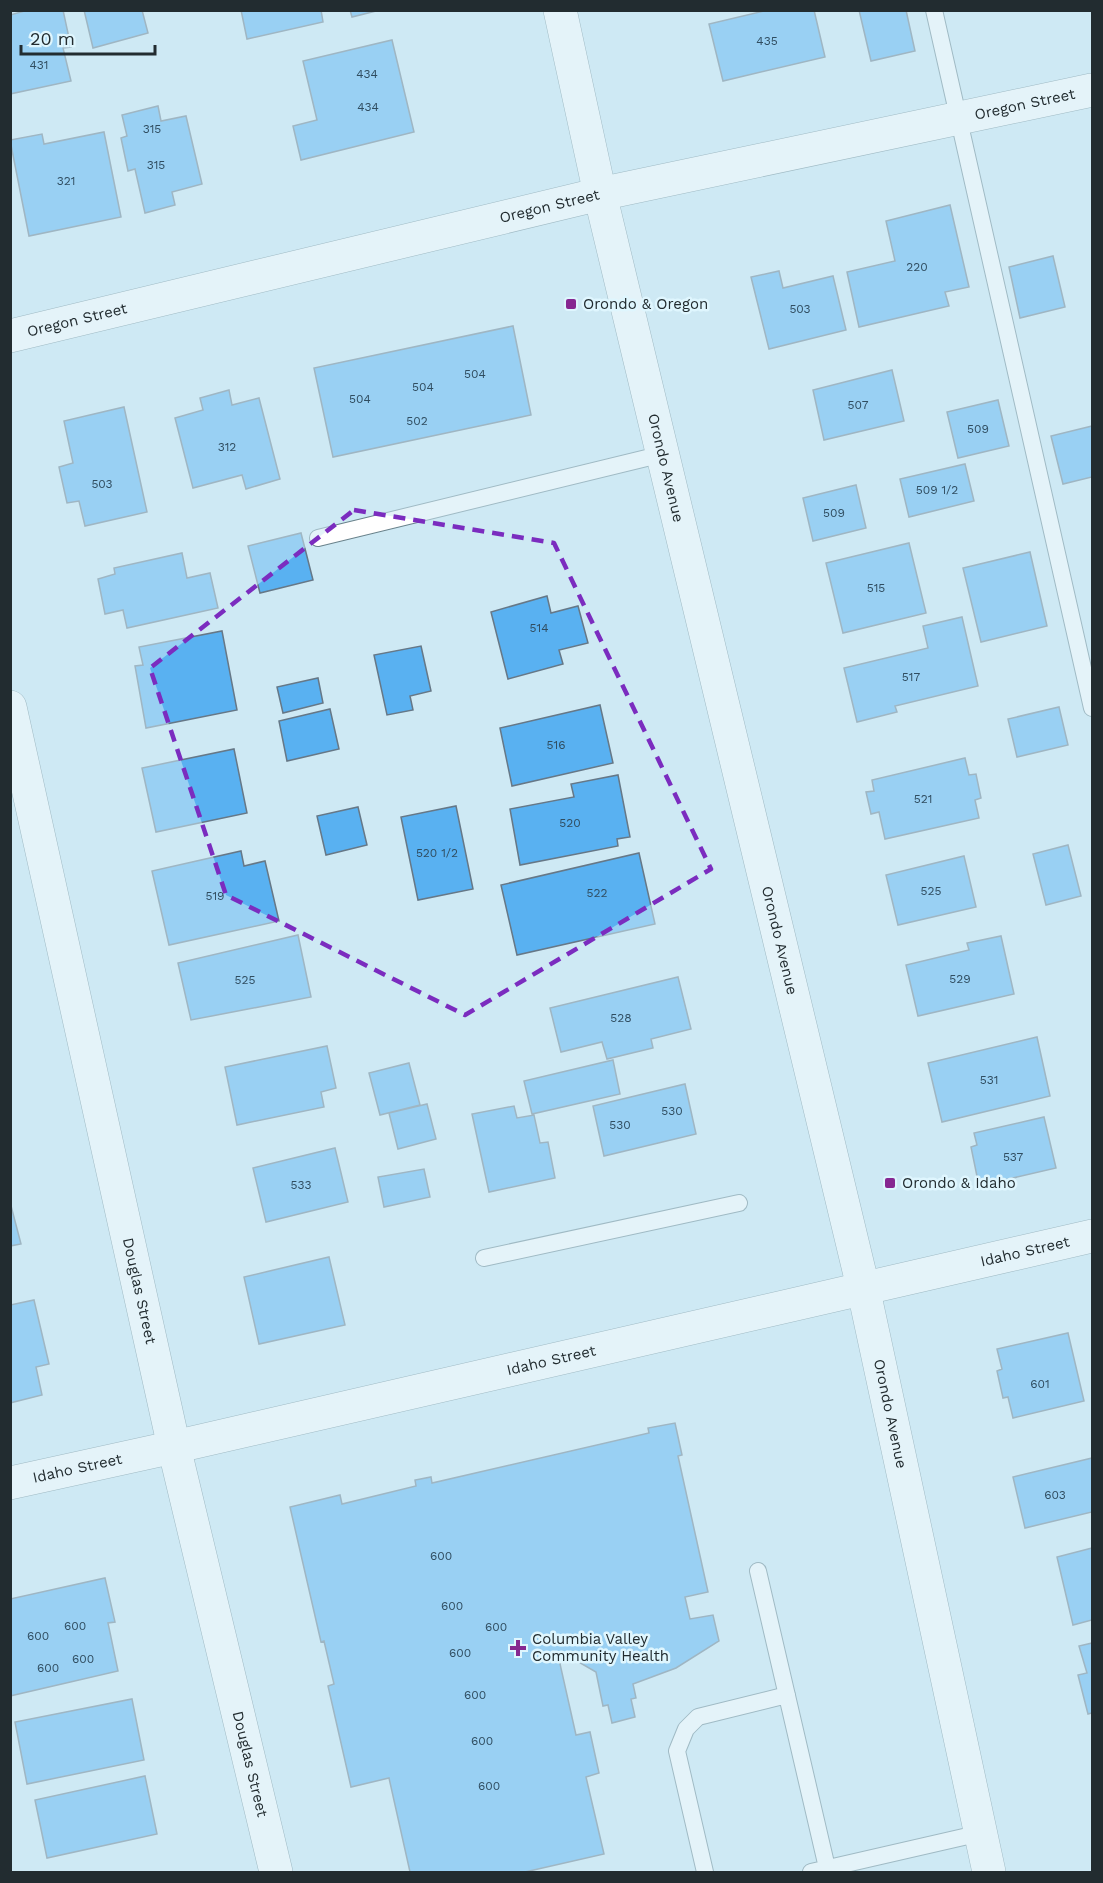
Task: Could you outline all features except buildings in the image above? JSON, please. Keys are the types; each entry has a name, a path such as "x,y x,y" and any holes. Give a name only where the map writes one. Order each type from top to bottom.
{"street":[{"name":"Orondo Avenue","path":"560,10 600,194 862,1287 989,1872"},
{"name":"Oregon Street","path":"10,336 600,194 1092,90"},
{"name":"Douglas Street","path":"10,707 174,1447 276,1872"},
{"name":"Idaho Street","path":"10,1483 1092,1236"}],"lane":[{"path":"934,10 1092,708"},
{"path":"318,538 663,454"},
{"path":"484,1258 739,1203"},
{"path":"758,1571 787,1695 822,1871 981,1833"},
{"path":"705,1872 677,1751 686,1729 698,1717 787,1695"}],"highlighted area":[{"path":"354,510 554,543 711,869 465,1015 226,895 150,668"}],"place":[{"name":"Orondo & Oregon","path":"571,304"},
{"name":"Orondo & Idaho","path":"890,1183"},
{"name":"Columbia Valley Community Health","path":"518,1648"}]}
